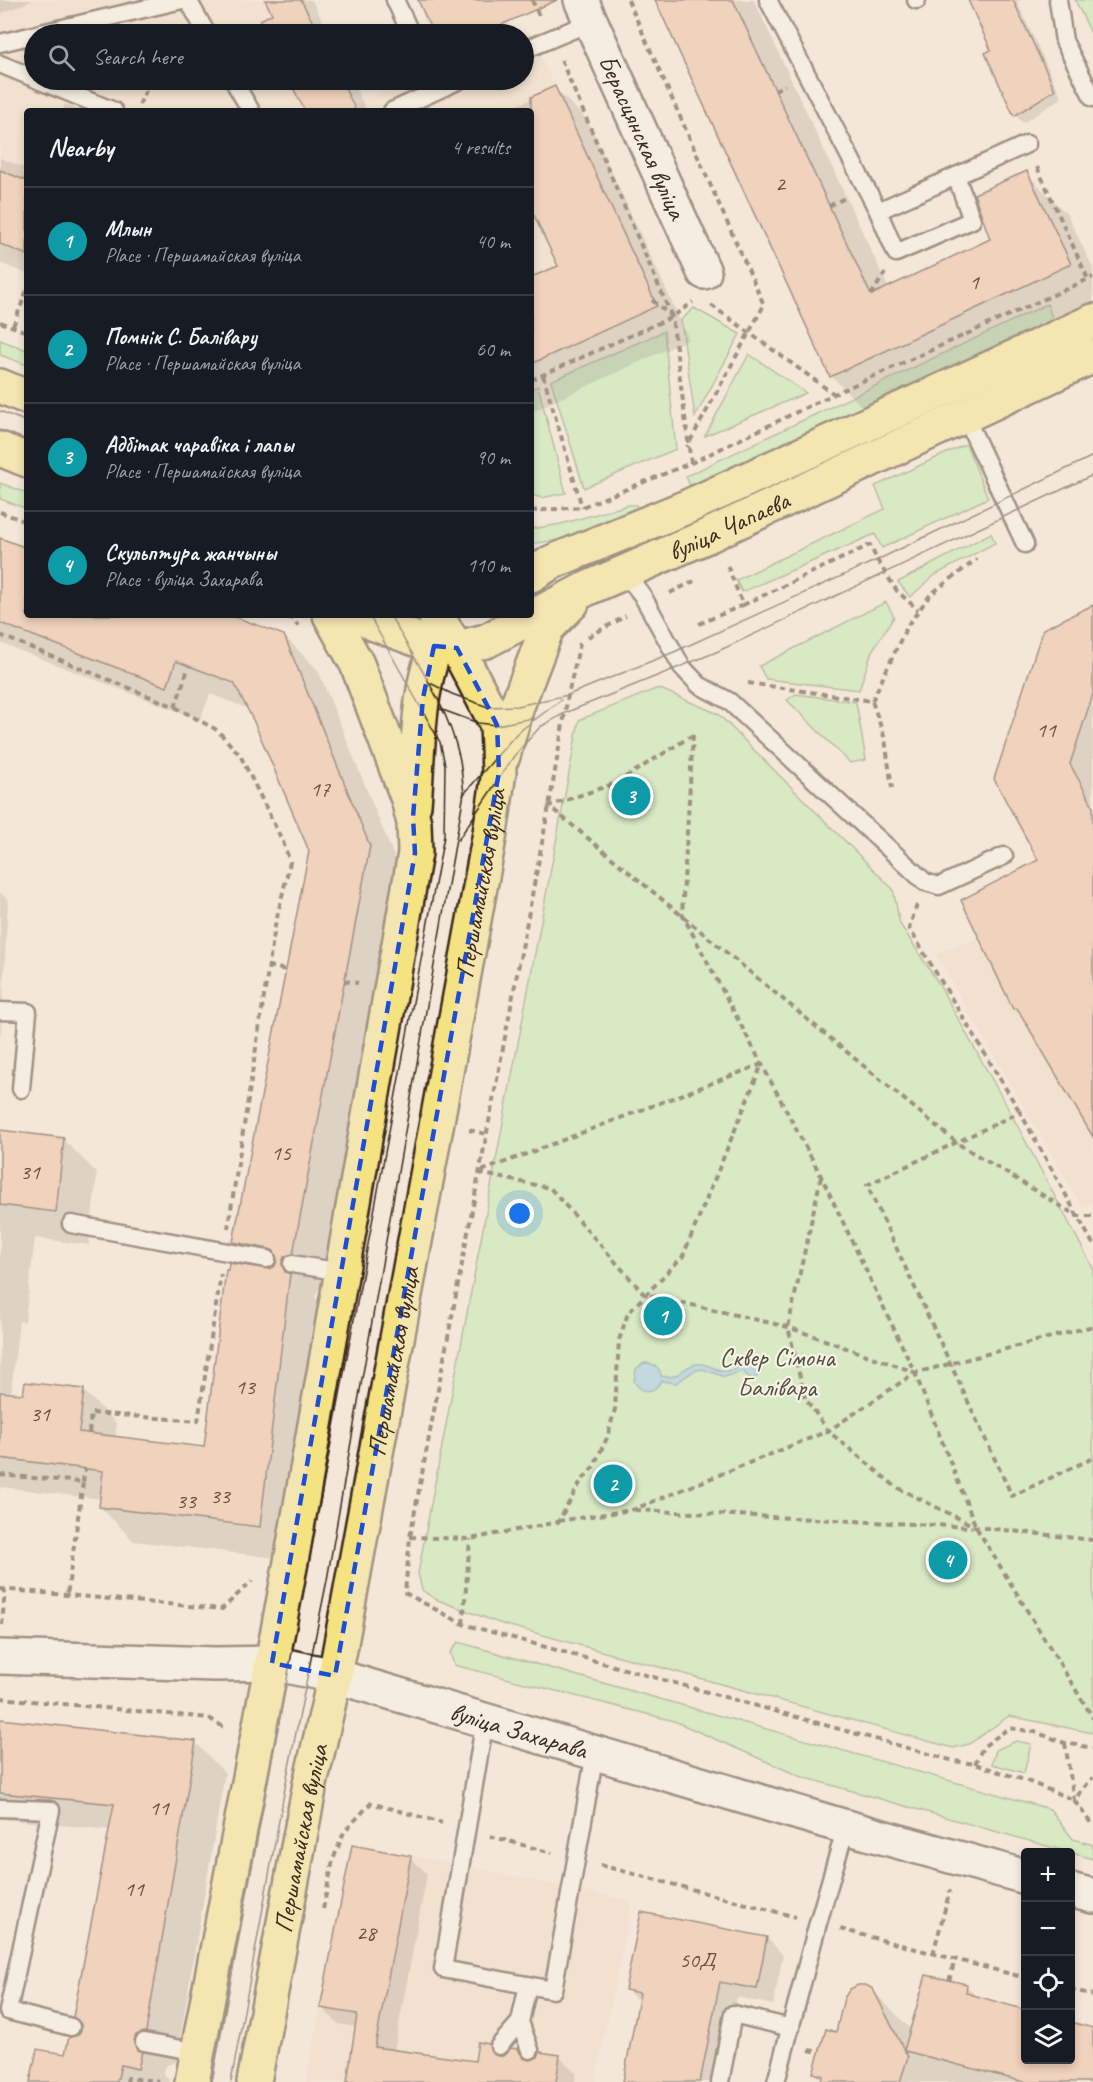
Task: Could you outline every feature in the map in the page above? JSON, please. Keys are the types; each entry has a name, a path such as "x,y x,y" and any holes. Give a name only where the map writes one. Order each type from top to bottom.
{"main road":[{"name":"Берасцянская вуліца","path":"586,11 704,272"},
{"name":"вуліца Чапаева","path":"538,565 690,506 1093,321"},
{"name":"вуліца Чапаева","path":"534,616 586,589 705,537 1093,356"},
{"path":"0,386 24,395"},
{"path":"0,449 24,459"},
{"path":"499,772 517,706 547,628 586,589"},
{"path":"194,2067 272,1663 416,853 413,817 425,677 447,630 375,624 365,618"},
{"name":"вуліца Чапаева","path":"447,630 486,641 530,618"},
{"path":"317,623 357,664 413,817"},
{"name":"Першамайская вуліца","path":"254,2082 310,1784 335,1676 488,843 499,772 496,725 447,630"},
{"name":"вуліца Захарава","path":"1,1644 215,1664 272,1663 335,1676 846,1827 1021,1875"},
{"path":"1075,1891 1093,1896"}],"lane":[{"path":"82,24 182,0"},
{"path":"188,0 201,24"},
{"path":"395,0 406,24"},
{"path":"768,0 878,211 896,253 972,220 956,176"},
{"path":"1058,0 1064,41 1093,98"},
{"path":"534,44 586,11"},
{"path":"0,44 24,38"},
{"path":"0,64 24,74"},
{"path":"63,90 107,108"},
{"path":"239,90 249,108"},
{"path":"399,108 438,90"},
{"path":"878,211 1027,144"},
{"path":"965,416 1025,544"},
{"path":"624,572 642,595 682,667 699,685 729,701 925,882 939,886 1004,856"},
{"path":"0,1011 28,1012 21,1089"},
{"path":"71,1224 267,1259"},
{"path":"292,1264 342,1272"},
{"path":"485,1720 443,1969 553,1990 595,1753"},
{"path":"0,1808 51,1810 8,2011 72,2027"},
{"path":"776,2082 846,1827"},
{"path":"499,2046 520,2022 528,1985"},
{"path":"720,2082 733,2014 791,2028"},
{"path":"520,2022 530,2050"},
{"path":"144,2042 194,2067"}],"path":[{"path":"137,108 146,90"},
{"path":"1027,144 1088,279"},
{"path":"534,511 582,507 690,463 834,394 1093,276"},
{"path":"13,327 24,298"},
{"path":"652,300 672,316 690,463"},
{"path":"534,379 672,316"},
{"path":"0,322 24,331"},
{"path":"543,375 582,507"},
{"path":"0,512 24,521"},
{"path":"699,624 870,545 897,591 918,610"},
{"path":"892,788 885,739 872,701 907,626 918,610 931,594 976,559"},
{"path":"722,563 728,565 743,605"},
{"path":"300,618 317,623"},
{"path":"0,635 175,707 217,730 240,755 283,842 290,862 268,966 198,1421 91,1413 88,1433"},
{"path":"581,641 568,695 410,1537 405,1593 463,1624 943,1758 975,1764 1074,1800"},
{"path":"175,707 189,666"},
{"path":"742,687 746,683 872,701"},
{"path":"549,806 616,783 693,735 682,914 821,1176 915,1373 976,1527 1093,1718"},
{"path":"549,806 957,1143 1077,1216 1093,1216"},
{"path":"925,882 909,928 1020,1112 1093,1244"},
{"path":"268,966 286,970"},
{"path":"478,1173 762,1064"},
{"path":"558,1522 580,1483 594,1467 607,1438 615,1409 618,1340 628,1313 683,1256 762,1064"},
{"path":"1020,1112 867,1185 1012,1496 1093,1458"},
{"path":"478,1173 550,1188 644,1294 788,1327 915,1373"},
{"path":"821,1176 788,1327 805,1398 828,1431 896,1486 976,1527"},
{"path":"632,1510 828,1431 915,1373 1093,1326"},
{"path":"68,1595 85,1468"},
{"path":"0,1475 83,1482"},
{"path":"410,1537 470,1539 632,1510 976,1527 1093,1539"},
{"path":"463,1624 470,1539"},
{"path":"1,1644 2,1590 222,1609 255,1578"},
{"path":"0,1698 210,1718"},
{"path":"975,1764 983,1747 1009,1728 1035,1731 1065,1743 1093,1748"},
{"path":"1065,1743 1074,1800 1093,1826"},
{"path":"1074,1800 1093,1777"},
{"path":"321,1918 333,1860 344,1832 371,1803 1021,1977"},
{"path":"933,1954 959,1857"},
{"path":"949,1981 955,1960"},
{"path":"1075,1990 1093,1995"}],"highlighted area":[{"path":"434,646 457,648 497,725 499,772 335,1676 272,1663 415,853 413,817 423,698"}],"shaded area":[{"path":"0,0 301,0 314,24 24,24 24,90 346,90 353,104 387,90 534,90 534,41 653,298 652,308 534,363 534,108 24,108 24,264 8,257 11,249 0,244"},
{"path":"975,939 1013,985 1093,1016 1093,1202 1083,1209 935,954"},
{"path":"412,1856 632,1901 595,2082 306,2082 320,2008 381,2018"}],"green space":[{"path":"1075,0 1093,0 1093,35 1092,35"},
{"path":"1047,304 1053,320 691,488 686,476"},
{"path":"694,308 740,334 695,417 681,320"},
{"path":"664,331 676,449 584,488 551,381"},
{"path":"0,340 24,349 24,364 0,355"},
{"path":"749,354 806,393 705,436"},
{"path":"538,386 566,493 542,498 534,496 534,388"},
{"path":"966,444 988,498 882,548 875,534 742,592 736,580 885,509 875,486"},
{"path":"0,483 24,492 24,508 0,499"},
{"path":"628,505 636,505 640,512 564,539 534,544 534,528 561,524"},
{"path":"991,533 995,543 935,575 910,597 898,582"},
{"path":"886,602 894,617 872,651 859,690 766,679 759,666"},
{"name":"Сквер Сімона Балівара","path":"658,688 718,714 893,889 900,924 937,981 1093,1268 1093,1733 1009,1716 969,1744 953,1748 499,1623 435,1599 422,1590 418,1573 579,720"},
{"path":"796,694 856,702 866,760 850,763 787,700"},
{"path":"458,1642 1050,1809 1073,1839 1093,1845 1093,1859 1075,1854 1075,1848 1054,1848 799,1776 674,1721 454,1665 450,1653"},
{"path":"1016,1741 1031,1744 1024,1773 992,1764 996,1750"}],"water":[{"path":"750,1358 759,1360 762,1367 760,1375 754,1378 750,1378 742,1371 725,1377 702,1369 694,1371 676,1383 661,1381 655,1388 648,1391 640,1388 634,1381 636,1369 644,1363 655,1366 661,1376 668,1377 677,1375 696,1364 704,1364 723,1371 730,1370 742,1366 744,1361"}],"building":[{"path":"265,0 301,0 314,24 262,24 260,20 272,14"},
{"path":"418,0 557,0 503,24 429,24"},
{"path":"655,0 733,0 871,295 990,239 974,194 1027,171 1071,264 830,377"},
{"path":"968,0 1013,0 1055,90 1014,116 985,53 991,50"},
{"path":"555,86 657,306 534,363 534,276 558,266 534,215 534,108 531,108 531,97"},
{"path":"294,90 346,90 355,108 303,108"},
{"path":"0,170 24,180 24,254 0,244"},
{"path":"0,538 24,547 24,618 238,618 284,635 370,846 293,1254 284,1257 282,1263 285,1272 290,1274 260,1527 99,1507 103,1471 0,1458 0,1392 23,1394 25,1382 84,1389 79,1432 204,1447 226,1270 228,1270 229,1263 270,1269 275,1266 277,1260 274,1251 233,1242 309,851 254,722 234,683 176,661 167,687 0,623"},
{"path":"1093,605 1093,694 1070,764 1093,806 1093,1137 1017,1008 1013,1009 961,900 1038,860 994,779 1043,629"},
{"path":"0,1130 64,1138 56,1212 0,1205"},
{"path":"0,1719 196,1741 146,2032 136,2035 134,2041 137,2050 142,2052 138,2069 121,2065 117,2082 30,2082 37,2049 65,2054 69,2037 78,2035 81,2030 81,2024 73,2017 114,1804 0,1793"},
{"path":"352,1845 411,1856 375,2047 475,2061 478,2042 489,2044 492,2053 498,2056 503,2056 511,2048 518,2049 523,2058 529,2060 538,2057 540,2052 560,2055 556,2082 347,2082 357,2014 320,2008"},
{"path":"641,1912 767,1937 757,1989 720,1982 700,2082 623,2082 640,1993 625,1990"},
{"path":"926,1975 967,1984 966,1993 1021,2009 1021,2064 1075,2064 1075,2023 1093,2028 1093,2082 1024,2082 905,2051 908,2057 900,2082 821,2082 823,2076 813,2073 826,2029 836,2032 844,1998 850,1989 858,1985 866,1985 873,1989 904,2050"}],"tram line":[{"path":"0,411 24,421"},
{"path":"0,430 24,439"},
{"path":"430,683 488,707 517,706 568,695 674,652 877,560 1093,456"},
{"path":"458,840 514,756 540,727 565,713 714,653 1093,475"},
{"path":"212,2082 444,836 445,765 440,742 371,618"},
{"path":"231,2082 287,1777 327,1580 464,793 459,756 447,718 392,618"},
{"path":"463,795 517,733 561,700"},
{"path":"440,709 478,723 497,725 533,718"}],"place":[{"name":"Адбітак чаравіка і лапы","path":"631,796"},
{"name":"Млын","path":"663,1316"},
{"name":"Помнік С. Балівару","path":"613,1484"},
{"name":"Скульптура жанчыны","path":"948,1560"}]}
